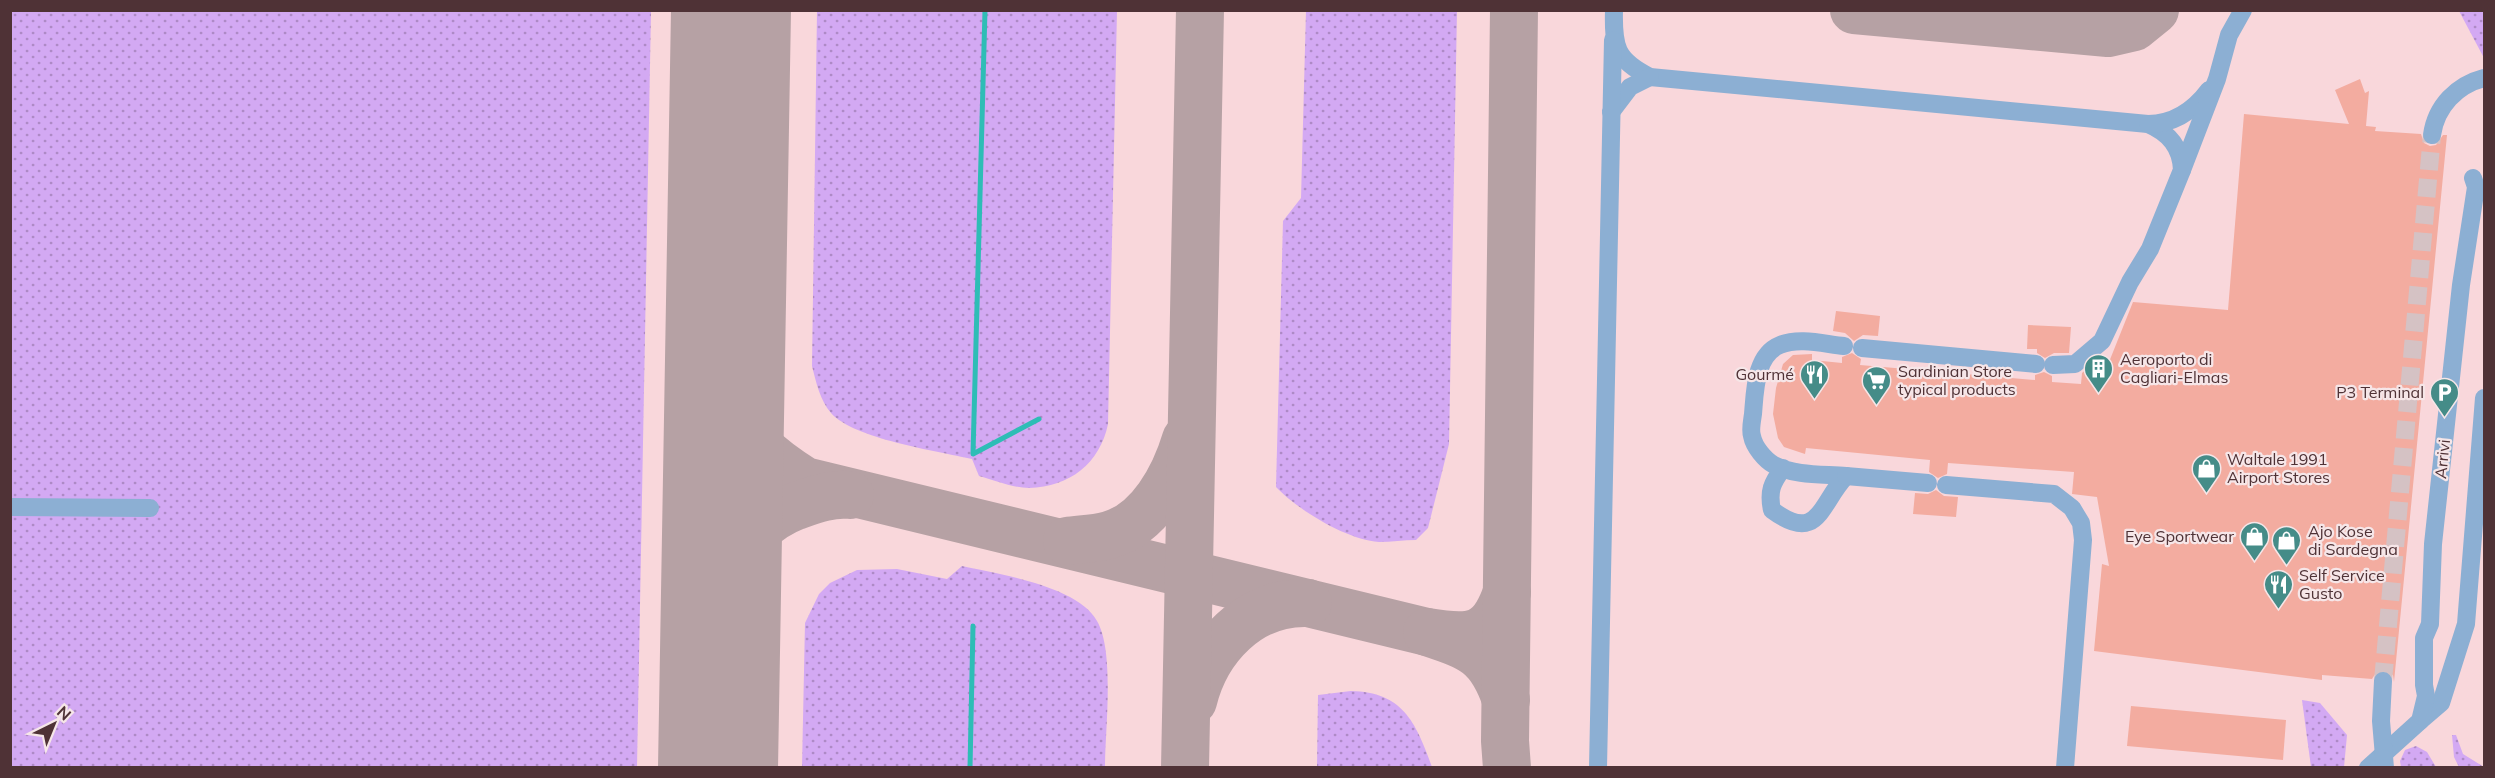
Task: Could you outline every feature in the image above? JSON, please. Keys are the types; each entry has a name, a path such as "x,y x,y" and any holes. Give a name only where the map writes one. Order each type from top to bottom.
{"lane":[{"path":"1598,768 1614,10"},
{"path":"1928,483 1792,471 1772,464 1761,453 1751,435 1756,377 1762,363 1779,345 1792,342 2044,365 2075,364 2102,341 2130,282 2150,249 2217,79 2229,35 2242,10"},
{"path":"1613,37 1616,48 1624,59 1635,69 1650,77 2148,124 2164,124 2183,115 2203,98 2217,79"},
{"path":"1611,112 1630,87 1650,77"},
{"path":"2433,135 2438,114 2450,98 2463,87 2484,78"},
{"path":"2148,124 2168,135 2181,158 2182,170"},
{"name":"Arrivi","path":"2420,721 2426,696 2424,638 2430,624 2433,544 2464,258 2462,241 2468,186 2479,174"},
{"path":"2368,768 2441,703 2466,624 2484,398"},
{"path":"1783,468 1772,483 1770,497 1772,510 1786,521 1804,524 1816,520 1846,476"},
{"path":"1947,485 2054,494 2072,508 2081,523 2083,540 2065,768"},
{"path":"10,507 150,508"},
{"path":"2383,681 2382,737 2385,768"}],"shaded area":[{"name":"Aeroporto di Cagliari-Elmas","path":"10,11 2484,11 2484,767 11,767"},
{"path":"10,11 651,11 637,767 11,767"},
{"path":"817,11 1117,11 1108,424 1098,450 1081,470 1070,478 1044,487 1023,488 979,476 972,459 876,437 842,422 831,413 824,402 812,366"},
{"path":"1306,11 1457,11 1449,444 1428,528 1416,540 1379,542 1352,536 1310,514 1276,487 1283,221 1301,198"},
{"path":"2459,11 2484,11 2484,58"},
{"path":"962,566 1036,583 1055,590 1087,609 1097,621 1103,635 1106,652 1108,692 1105,767 802,767 805,623 819,594 830,583 857,570 897,569 947,579"},
{"path":"1351,691 1384,697 1396,704 1413,724 1432,767 1317,767 1318,695"},
{"path":"2302,700 2320,703 2347,735 2344,767 2311,767"},
{"path":"2452,735 2456,735 2463,754 2484,767 2459,767 2454,757"},
{"path":"2416,746 2427,752 2436,767 2401,767 2400,761 2405,750"}],"building":[{"name":"Aeroporto di Cagliari-Elmas","path":"2360,79 2365,93 2369,91 2366,126 2376,127 2375,131 2421,134 2424,143 2430,146 2436,145 2443,135 2447,135 2394,682 2393,675 2384,670 2377,671 2372,679 2322,675 2322,680 2094,651 2102,564 2109,566 2097,497 2072,494 2074,472 1948,463 1947,474 1938,478 1929,472 1930,460 1806,448 1805,454 1784,447 1778,438 1773,414 1776,388 1783,364 1793,355 1812,354 1812,360 1842,363 1842,357 1852,353 1861,359 1860,365 2035,380 2035,375 2044,372 2052,376 2052,382 2081,384 2082,373 2091,365 2107,367 2133,302 2228,310 2244,114 2349,124 2335,90"},
{"path":"1836,311 1880,316 1878,336 1863,335 1854,341 1845,333 1833,331"},
{"path":"2028,325 2071,327 2069,353 2054,353 2045,358 2037,353 2037,349 2027,349"},
{"path":"1936,490 1944,496 1958,497 1956,517 1913,514 1915,493 1928,494"},
{"path":"2131,706 2286,720 2283,760 2127,746"}],"waterway":[{"path":"985,10 973,454 1039,419"},
{"path":"970,768 973,626"}],"taxiway":[{"path":"1185,768 1200,10"},
{"path":"1507,768 1505,741 1514,10"},
{"path":"1854,10 2108,33 2134,27 2155,10"},
{"path":"726,320 727,367 734,409 749,435 758,445 769,456 805,481 1427,632"},
{"path":"1067,541 1109,535 1137,521 1159,497 1168,483 1186,439"},
{"path":"720,664 728,593 742,551 755,533 773,518 796,506 829,496 850,495"},
{"path":"1506,700 1493,672 1477,654 1456,642 1427,632 1456,635 1478,632 1494,619 1507,592"},
{"path":"1193,701 1208,663 1233,631 1249,619 1267,610 1287,604 1308,603"}],"runway":[{"path":"718,768 731,10"}],"tunnel":[{"path":"2383,681 2432,135"}],"place":[{"name":"Aeroporto di Cagliari-Elmas","path":"2099,394"},
{"name":"Gourmé","path":"1815,400"},
{"name":"Sardinian Store typical products","path":"1877,406"},
{"name":"P3 Terminal","path":"2445,418"},
{"name":"Waltale 1991 Airport Stores","path":"2206,494"},
{"name":"Eye Sportwear","path":"2255,562"},
{"name":"Ajo Kose di Sardegna","path":"2287,566"},
{"name":"Self Service Gusto","path":"2278,610"}]}
